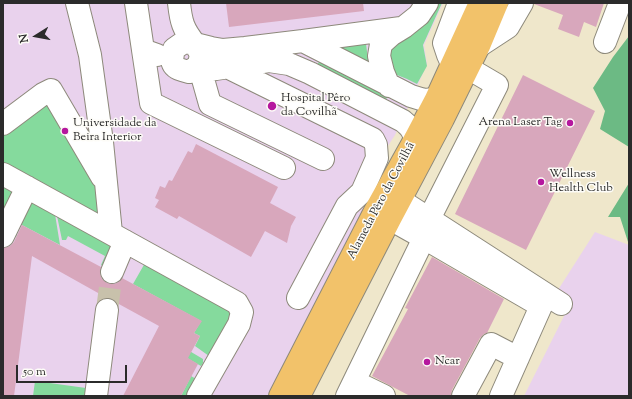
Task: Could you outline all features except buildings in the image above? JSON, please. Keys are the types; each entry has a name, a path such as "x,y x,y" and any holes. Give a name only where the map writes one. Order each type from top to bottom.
{"main road":[{"name":"Alameda Pêro da Covilhã","path":"299,396 443,119 480,3"},
{"name":"Alameda Pêro da Covilhã","path":"280,396 375,211 436,99 460,66 479,46 497,3"}],"street":[{"path":"77,3 90,55 102,142 106,184 118,237 112,272"},
{"path":"136,3 151,103 284,168"},
{"path":"389,86 383,72 379,56 381,44 419,15 428,3"},
{"path":"384,396 351,389 426,228 497,86 460,66 448,55 444,43 459,3"},
{"path":"479,46 508,27 522,3"},
{"path":"605,42 620,3"},
{"path":"180,9 179,27 188,59 210,104 323,159"},
{"path":"188,59 211,48 223,50 246,48 404,27"},
{"path":"303,41 411,96 424,100 436,99"},
{"path":"143,50 159,56 188,59 227,68 373,139 376,145 378,158 362,192 346,206 298,298"},
{"path":"227,68 268,61 288,64 403,121 413,131 415,139"},
{"path":"266,86 263,70 274,62"},
{"path":"3,124 43,94 51,90 106,184"},
{"path":"3,174 237,303 242,312 239,324 198,396"},
{"path":"3,236 27,187"},
{"path":"400,200 426,228 541,306 501,396"},
{"path":"390,219 426,228 561,304"},
{"path":"96,396 107,310"},
{"path":"463,396 491,344 518,358"}],"shaded area":[{"path":"3,3 443,3 424,45 427,64 395,135 386,149 388,166 267,396 3,396"},
{"path":"595,232 629,245 629,396 524,396 565,314 549,304"}],"green space":[{"path":"436,3 442,3 423,45 427,66 417,84 397,75 393,70 388,44"},
{"path":"365,36 369,67 326,42"},
{"path":"629,36 629,147 600,129 605,111 593,88 613,57"},
{"path":"322,61 390,92 384,103 317,66 318,63"},
{"path":"43,97 102,185 104,219 3,167 3,127"},
{"path":"3,181 16,188 3,217"},
{"path":"629,183 629,245 620,217 608,217"},
{"path":"28,196 54,208 60,245 20,224 16,237 9,234"},
{"path":"56,211 115,242 107,268 101,265 105,256 68,236 66,240 62,240"},
{"path":"145,263 233,313 209,356 195,346 200,336 194,333 201,321 133,284"},
{"path":"181,346 203,359 201,366 178,353"},
{"path":"191,376 196,379 190,396 181,396"},
{"path":"35,381 86,388 85,396 33,396"}],"tunnel":[{"path":"107,310 112,272"}],"place":[{"name":"Hospital Pêro da Covilhã","path":"272,106"},
{"name":"Arena Laser Tag","path":"570,123"},
{"name":"Universidade da Beira Interior","path":"65,131"},
{"name":"Wellness Health Club","path":"541,182"},
{"name":"Ncar","path":"427,362"}]}
